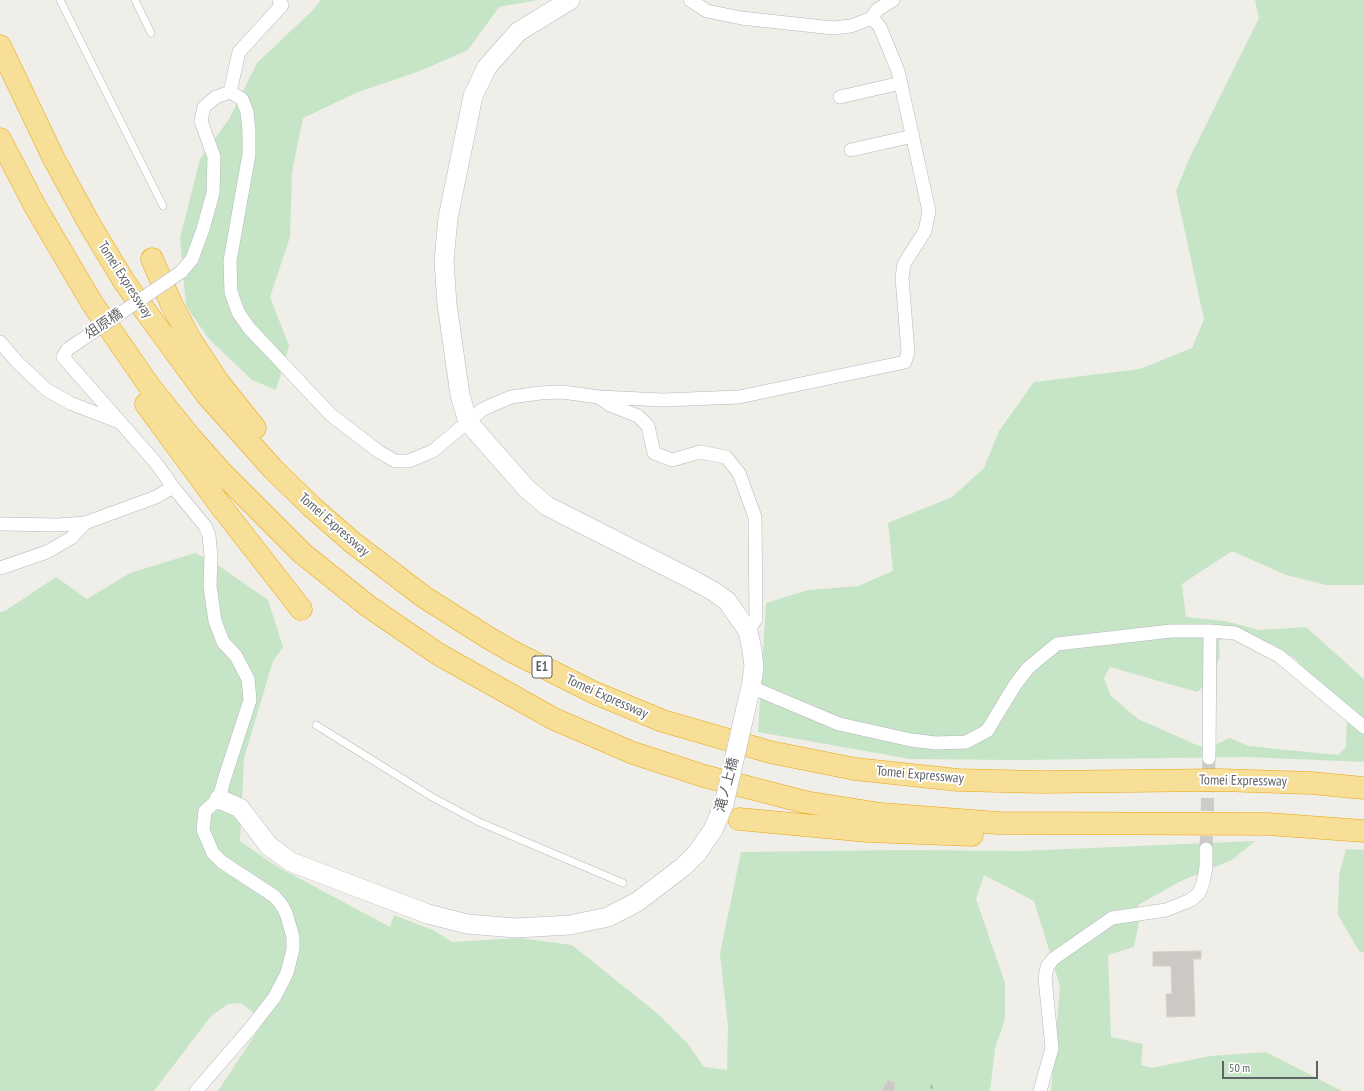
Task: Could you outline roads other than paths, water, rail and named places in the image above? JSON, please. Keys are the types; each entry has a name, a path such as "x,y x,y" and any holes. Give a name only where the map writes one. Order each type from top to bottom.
{"highway":[{"name":"Tomei Expressway","path":"0,46 54,159 90,225 125,283 206,394 247,441 312,508 390,572 487,637 568,680 663,721 770,752 862,770 958,780 1041,782 1219,780 1311,783 1364,788"},
{"path":"0,139 40,214 92,303 150,387 191,438 229,481 302,553 368,606 438,654 516,699 590,735 668,765 754,790 805,802 881,814 984,822 1080,824 1268,824 1364,831"},
{"path":"0,152 29,215 84,313 126,377 220,506 300,609"},
{"path":"152,259 171,303 190,339 219,383 248,421 308,488 346,523 408,572 568,680"},
{"path":"739,819 868,832 952,835 1007,834 1080,824"}],"street":[{"path":"279,0 282,5 239,52 230,92 242,99 247,112 249,131 249,154 230,261 231,292 238,312 249,328 331,415 378,451 395,461 409,461 433,451 483,409 511,397 562,392 599,397 663,400 739,397 905,362 908,352 902,278 904,264 925,231 930,211 898,71 880,26 872,18"},
{"path":"570,0 518,32 487,66 473,96 448,218 444,261 447,304 460,395 468,422 526,488 547,506 713,591 727,601 748,631 756,619 755,517 740,473 726,457 700,452 672,460 654,453 648,426 638,416 610,405 599,397"},
{"path":"690,0 707,11 741,18 833,28 851,26 872,18 877,10 893,0"},
{"path":"840,97 901,83"},
{"name":"俎原橋","path":"119,422 63,357 68,349 181,272 192,259 203,229 213,193 214,157 201,121 204,107 216,97 230,92"},
{"path":"851,150 913,136"},
{"path":"0,342 18,363 47,390 70,403 119,422 156,463 173,487 205,526 208,535 211,557 210,586 215,621 223,642 236,656 248,679 250,700 224,780 220,799 205,811 203,830 206,840 213,853 222,862 274,896 281,904 290,924 294,949 287,974 274,998 249,1030 196,1091"},
{"path":"0,524 58,525 85,522 156,497 173,487"},
{"path":"0,568 47,552 71,538 85,522"},
{"name":"滝ノ上橋","path":"220,799 240,808 269,846 291,862 428,914 467,924 516,928 570,925 608,917 637,902 683,867 697,853 713,830 724,804 751,687 754,667 748,631"},
{"path":"751,687 839,724 911,740 936,743 966,742 987,731 1015,685 1028,668 1057,644 1171,631 1210,631 1235,633 1280,656 1364,727"},
{"path":"1208,758 1210,631"},
{"path":"1040,1091 1052,1048 1045,978 1047,967 1053,959 1112,918 1164,916 1199,893 1203,883 1206,867 1206,848"}],"lane":[{"path":"60,0 163,206"},
{"path":"135,0 151,33"},
{"path":"316,725 432,797 479,822 623,883"}],"tunnel":[{"path":"1206,849 1209,758"}]}
